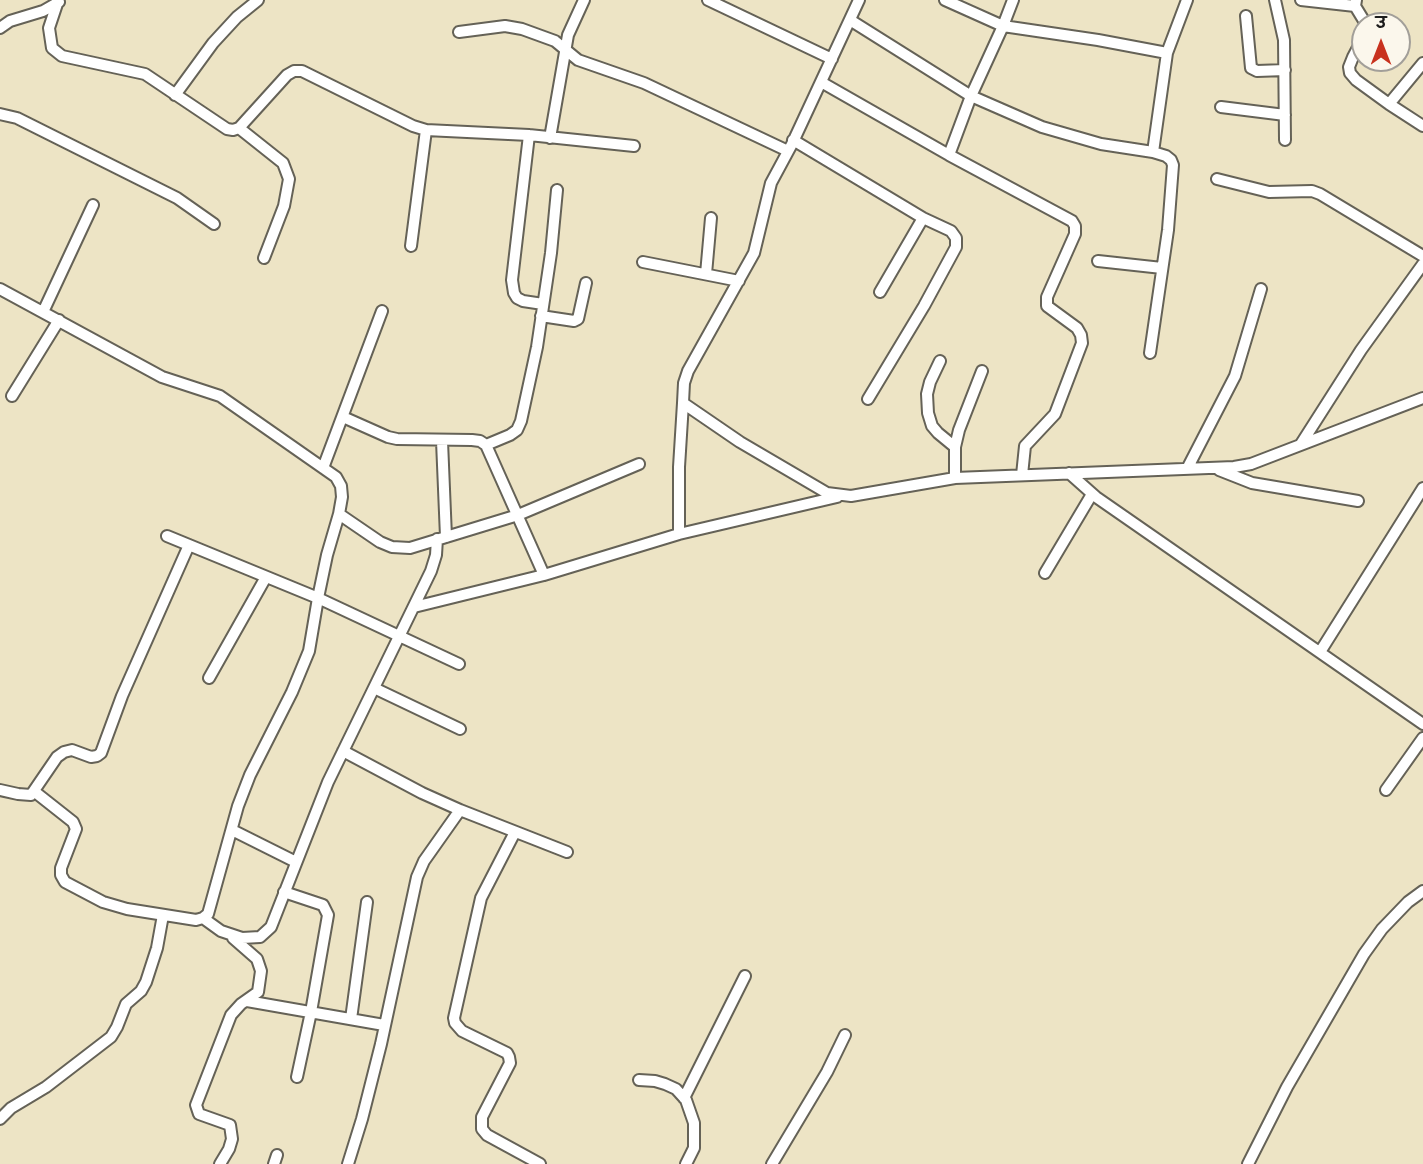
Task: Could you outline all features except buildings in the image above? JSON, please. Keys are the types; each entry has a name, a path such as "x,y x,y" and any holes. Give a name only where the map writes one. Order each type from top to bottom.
{"street":[{"path":"176,95 213,43 237,17 258,0"},
{"path":"550,138 568,35 584,0"},
{"path":"708,0 729,5 832,59"},
{"path":"679,534 679,467 684,383 688,371 754,253 771,183 859,0"},
{"path":"945,0 1003,26 1167,53"},
{"path":"949,155 971,96 1013,0"},
{"path":"1153,152 1167,53 1187,0"},
{"path":"1275,0 1284,40 1285,140"},
{"path":"1301,0 1356,3"},
{"path":"59,2 49,28 52,48 62,56 145,74 227,129 239,128 287,75 294,71 302,71 413,126 426,130 529,135 634,146"},
{"path":"0,28 10,21 43,11 59,2"},
{"path":"1246,16 1251,68 1257,71 1285,70"},
{"path":"850,20 971,96 1042,128 1101,144 1166,156 1173,165 1168,230 1150,353"},
{"path":"459,32 513,27 555,41 578,60 644,83 788,151"},
{"path":"1351,62 1350,73 1356,80 1423,126"},
{"path":"1389,104 1423,63"},
{"path":"821,82 949,155 1072,221 1075,226 1075,234 1047,297 1047,306 1077,328 1082,343 1055,414 1025,446 1022,475"},
{"path":"1221,107 1285,115"},
{"path":"0,114 17,118 177,198 214,225"},
{"path":"239,128 283,163 289,179 284,206 264,258"},
{"path":"411,246 426,130"},
{"path":"529,135 512,280 517,298 523,302 543,304"},
{"path":"793,140 923,218 951,231 956,238 956,247 924,306 868,399"},
{"path":"1217,179 1259,190 1312,191 1423,256"},
{"path":"486,445 510,435 521,421 543,304 557,190"},
{"path":"43,312 93,205"},
{"path":"706,274 711,218"},
{"path":"880,292 923,218"},
{"path":"1098,261 1162,268"},
{"path":"643,262 738,280"},
{"path":"1301,444 1361,350 1423,264"},
{"path":"541,316 574,321 578,319 581,314 586,283"},
{"path":"0,289 172,381 220,396 336,477 341,486 342,497 327,555 309,651 292,692 250,775 238,806 208,914 196,920 127,909 103,902 65,882 61,875 61,868 76,828 73,822 35,792"},
{"path":"1187,469 1235,376 1261,289"},
{"path":"323,468 382,311"},
{"path":"12,396 58,320"},
{"path":"940,361 927,394 928,413 932,426 956,447"},
{"path":"955,478 959,430 982,371"},
{"path":"414,607 544,575 679,534 839,496 867,494 955,478 1216,469 1251,464 1423,398"},
{"path":"683,403 740,442 827,493 839,496"},
{"path":"343,417 388,437 413,441 472,440 486,445 544,575"},
{"path":"230,935 251,939 260,938 271,927 312,820 434,564 442,538 442,441"},
{"path":"339,514 380,542 392,547 410,548 518,515 639,464"},
{"path":"1216,469 1252,483 1358,501"},
{"path":"1069,473 1092,494 1423,724"},
{"path":"1320,652 1423,488"},
{"path":"1045,573 1092,494"},
{"path":"167,536 318,597 459,664"},
{"path":"0,790 27,796 35,792 57,758 64,752 72,750 91,757 101,753 122,696 189,545"},
{"path":"209,678 266,577"},
{"path":"374,688 460,729"},
{"path":"1386,790 1423,738"},
{"path":"343,751 422,793 567,852"},
{"path":"348,1164 362,1119 417,877 423,861 460,810"},
{"path":"232,830 296,862"},
{"path":"515,832 481,898 454,1018 455,1023 462,1030 509,1056 510,1063 482,1117 482,1129 487,1135 540,1164"},
{"path":"1248,1164 1287,1087 1364,954 1382,929 1408,902 1423,891"},
{"path":"284,892 323,905 328,915 297,1077"},
{"path":"351,1019 367,902"},
{"path":"0,1119 11,1108 46,1087 111,1037 126,1004 141,991 146,982 157,948 163,915"},
{"path":"203,918 230,935 252,954 260,964 261,971 258,992 241,1004 231,1015 196,1105 199,1114 230,1125 232,1139 220,1164"},
{"path":"684,1098 745,976"},
{"path":"247,1001 384,1025"},
{"path":"772,1164 827,1072 845,1035"},
{"path":"639,1080 664,1084 676,1089 684,1098 694,1123 694,1148 686,1164"}]}
